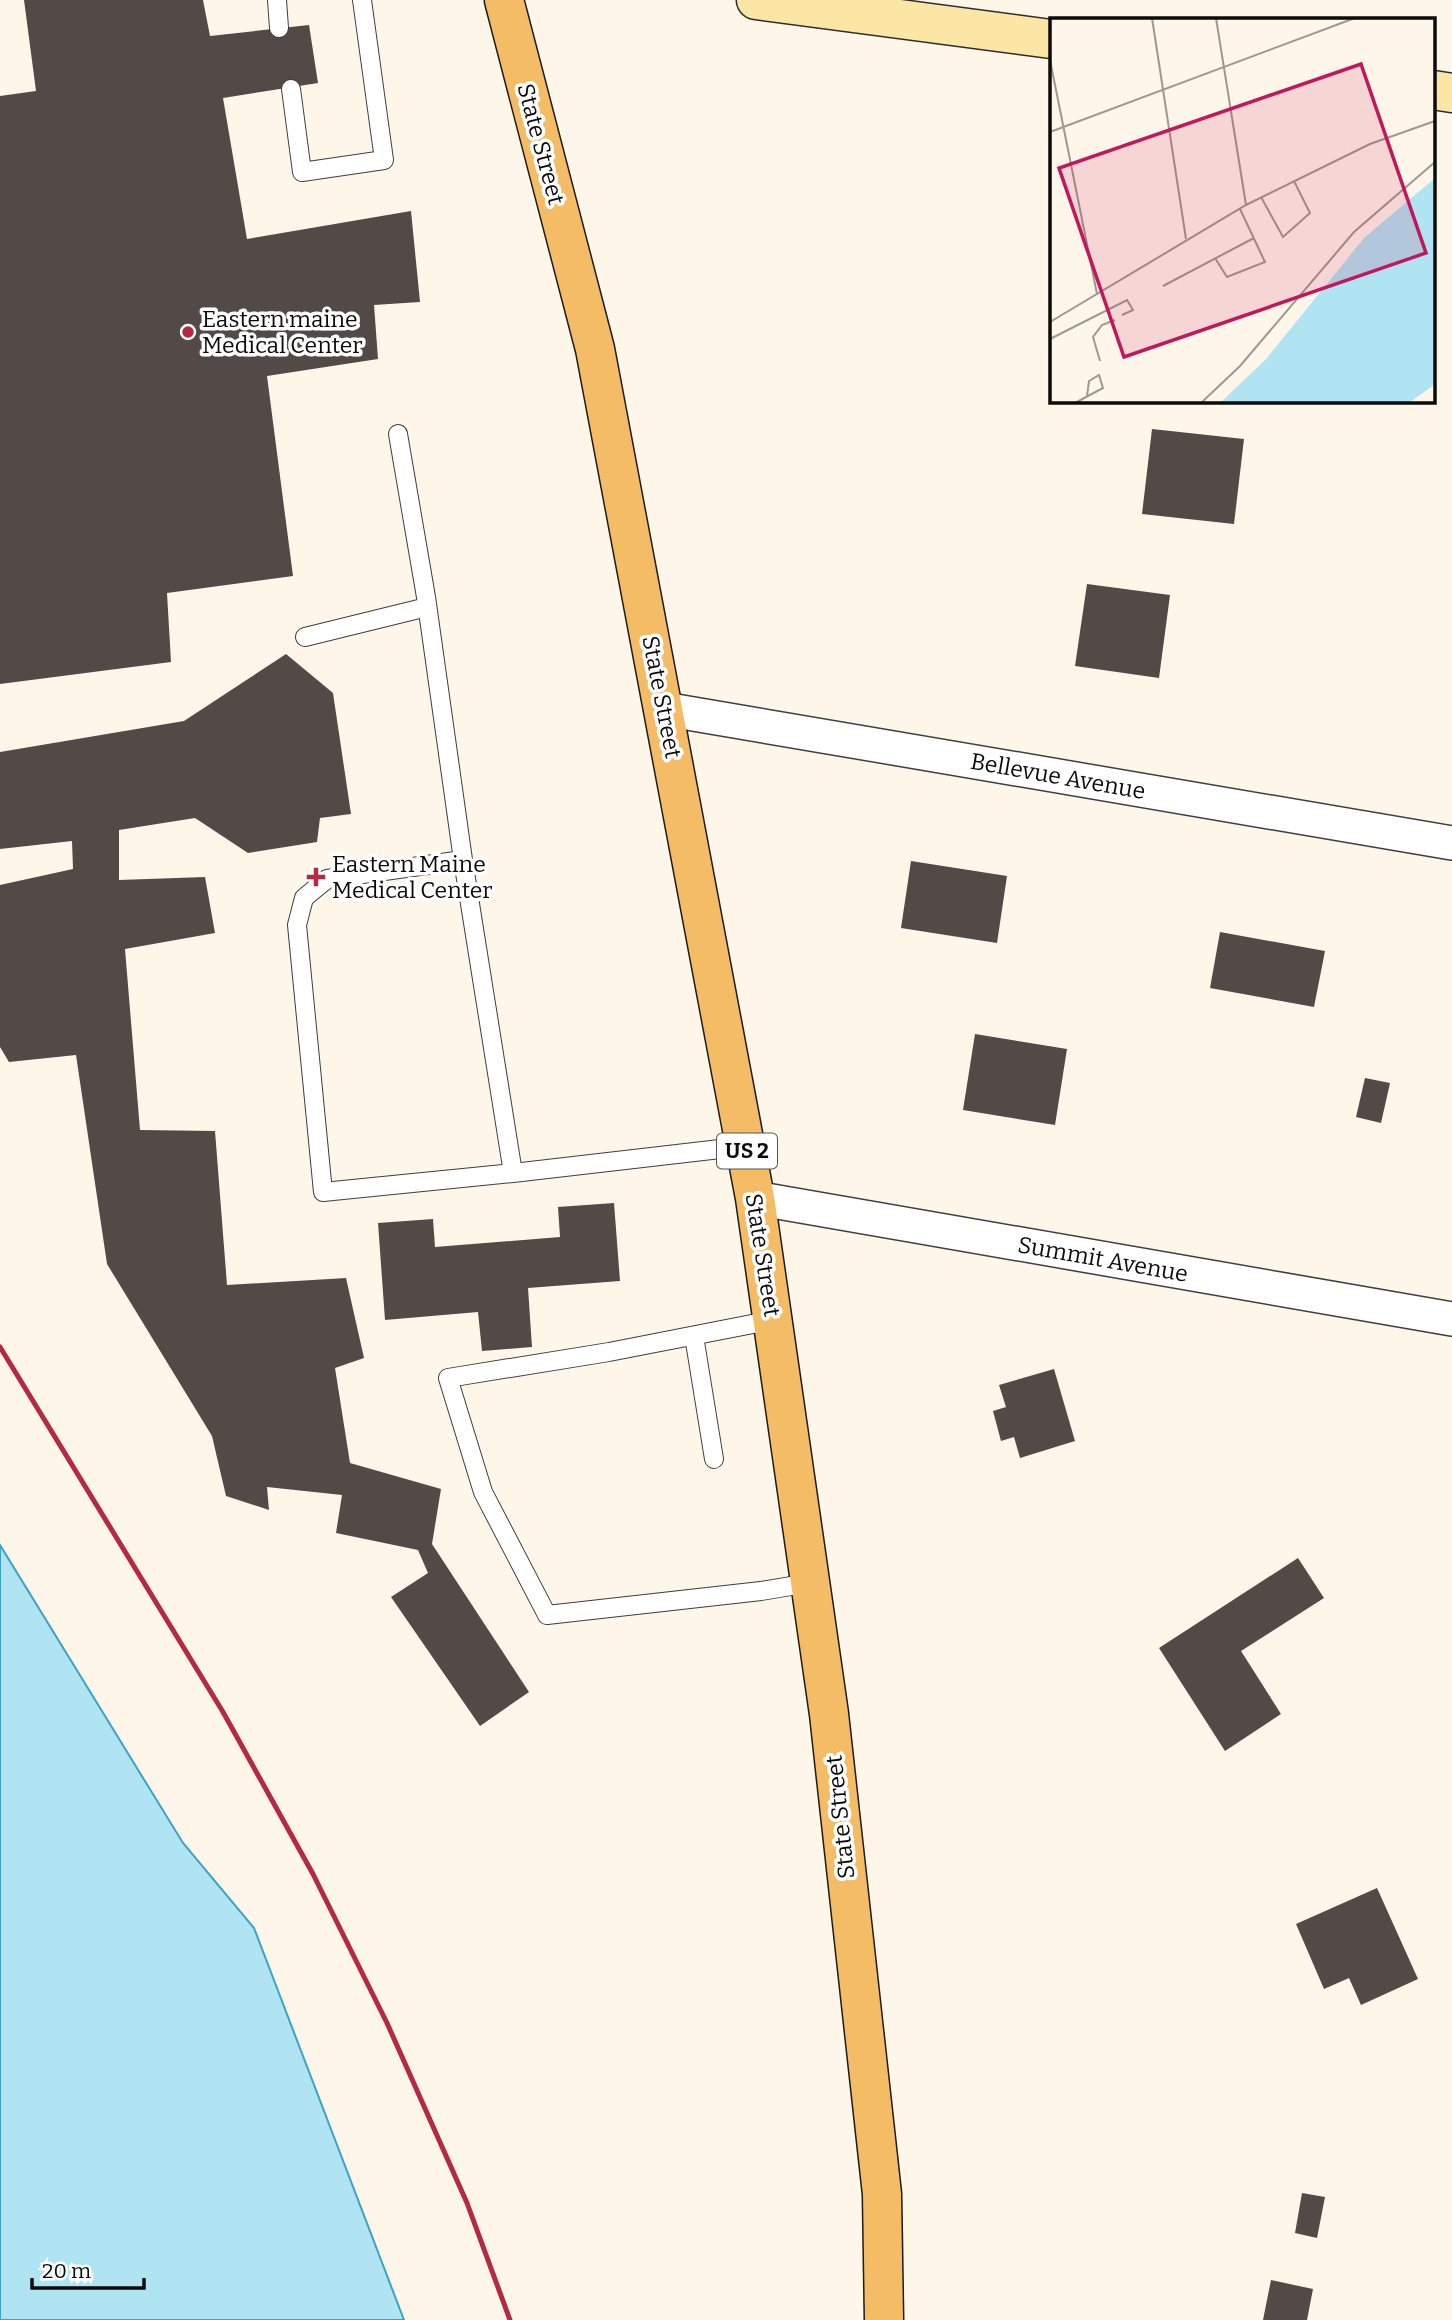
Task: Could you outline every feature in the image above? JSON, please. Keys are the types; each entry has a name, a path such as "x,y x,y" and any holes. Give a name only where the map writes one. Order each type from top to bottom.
{"main road":[{"name":"State Street","path":"504,0 595,349 755,1198 828,1714 882,2194 884,2320"}],"street":[{"path":"756,0 1050,39"},
{"path":"1434,90 1452,93"},
{"name":"Bellevue Avenue","path":"664,709 1452,843"},
{"name":"Summit Avenue","path":"755,1198 1452,1320"}],"lane":[{"path":"277,0 279,28"},
{"path":"290,89 302,172 384,160 362,0"},
{"path":"398,434 513,1173"},
{"path":"305,637 427,607"},
{"path":"463,860 327,879 304,898 298,925 323,1192 746,1146"},
{"path":"773,1320 448,1378 483,1492 547,1615 761,1591 809,1583"},
{"path":"694,1336 714,1459"}],"water":[{"path":"0,1545 183,1843 254,1928 404,2320 0,2320"}],"building":[{"name":"Eastern maine Medical Center","path":"24,0 203,0 210,36 309,25 318,83 223,98 247,239 411,211 420,302 374,305 378,359 267,376 293,576 167,593 171,662 0,684 0,96 36,91"},
{"path":"1152,429 1244,439 1234,524 1142,514"},
{"path":"1087,584 1170,595 1159,678 1075,666"},
{"name":"Eastern maine Medical Center","path":"286,654 333,693 351,814 320,818 317,842 248,853 195,818 119,830 119,880 205,877 215,933 125,949 140,1130 215,1131 227,1285 346,1278 364,1358 335,1368 350,1463 441,1489 432,1544 529,1692 480,1726 391,1597 428,1573 418,1550 336,1533 342,1495 267,1487 269,1510 226,1496 212,1436 107,1264 76,1055 9,1062 0,1047 0,885 73,869 72,841 0,849 0,752 184,721"},
{"path":"911,861 1007,876 997,943 901,928"},
{"path":"1220,932 1325,951 1314,1007 1210,988"},
{"path":"975,1034 1067,1049 1055,1125 963,1110"},
{"path":"1365,1078 1390,1083 1381,1123 1356,1117"},
{"path":"614,1203 620,1281 528,1288 532,1347 482,1351 478,1312 385,1320 378,1223 433,1219 435,1247 560,1237 558,1207"},
{"path":"1054,1369 1075,1441 1020,1458 1014,1437 1001,1441 993,1411 1006,1407 999,1385"},
{"path":"1298,1558 1324,1598 1241,1651 1281,1714 1225,1751 1159,1648"},
{"path":"1377,1888 1418,1979 1361,2005 1349,1978 1324,1989 1296,1924"},
{"path":"1302,2193 1325,2197 1317,2238 1295,2233"},
{"path":"1271,2280 1313,2289 1307,2320 1263,2320"}],"railway":[{"path":"0,1347 223,1712 313,1874 387,2023 467,2203 510,2320"}],"place":[{"name":"Eastern maine Medical Center","path":"188,332"},
{"name":"Eastern Maine Medical Center","path":"316,877"}]}
